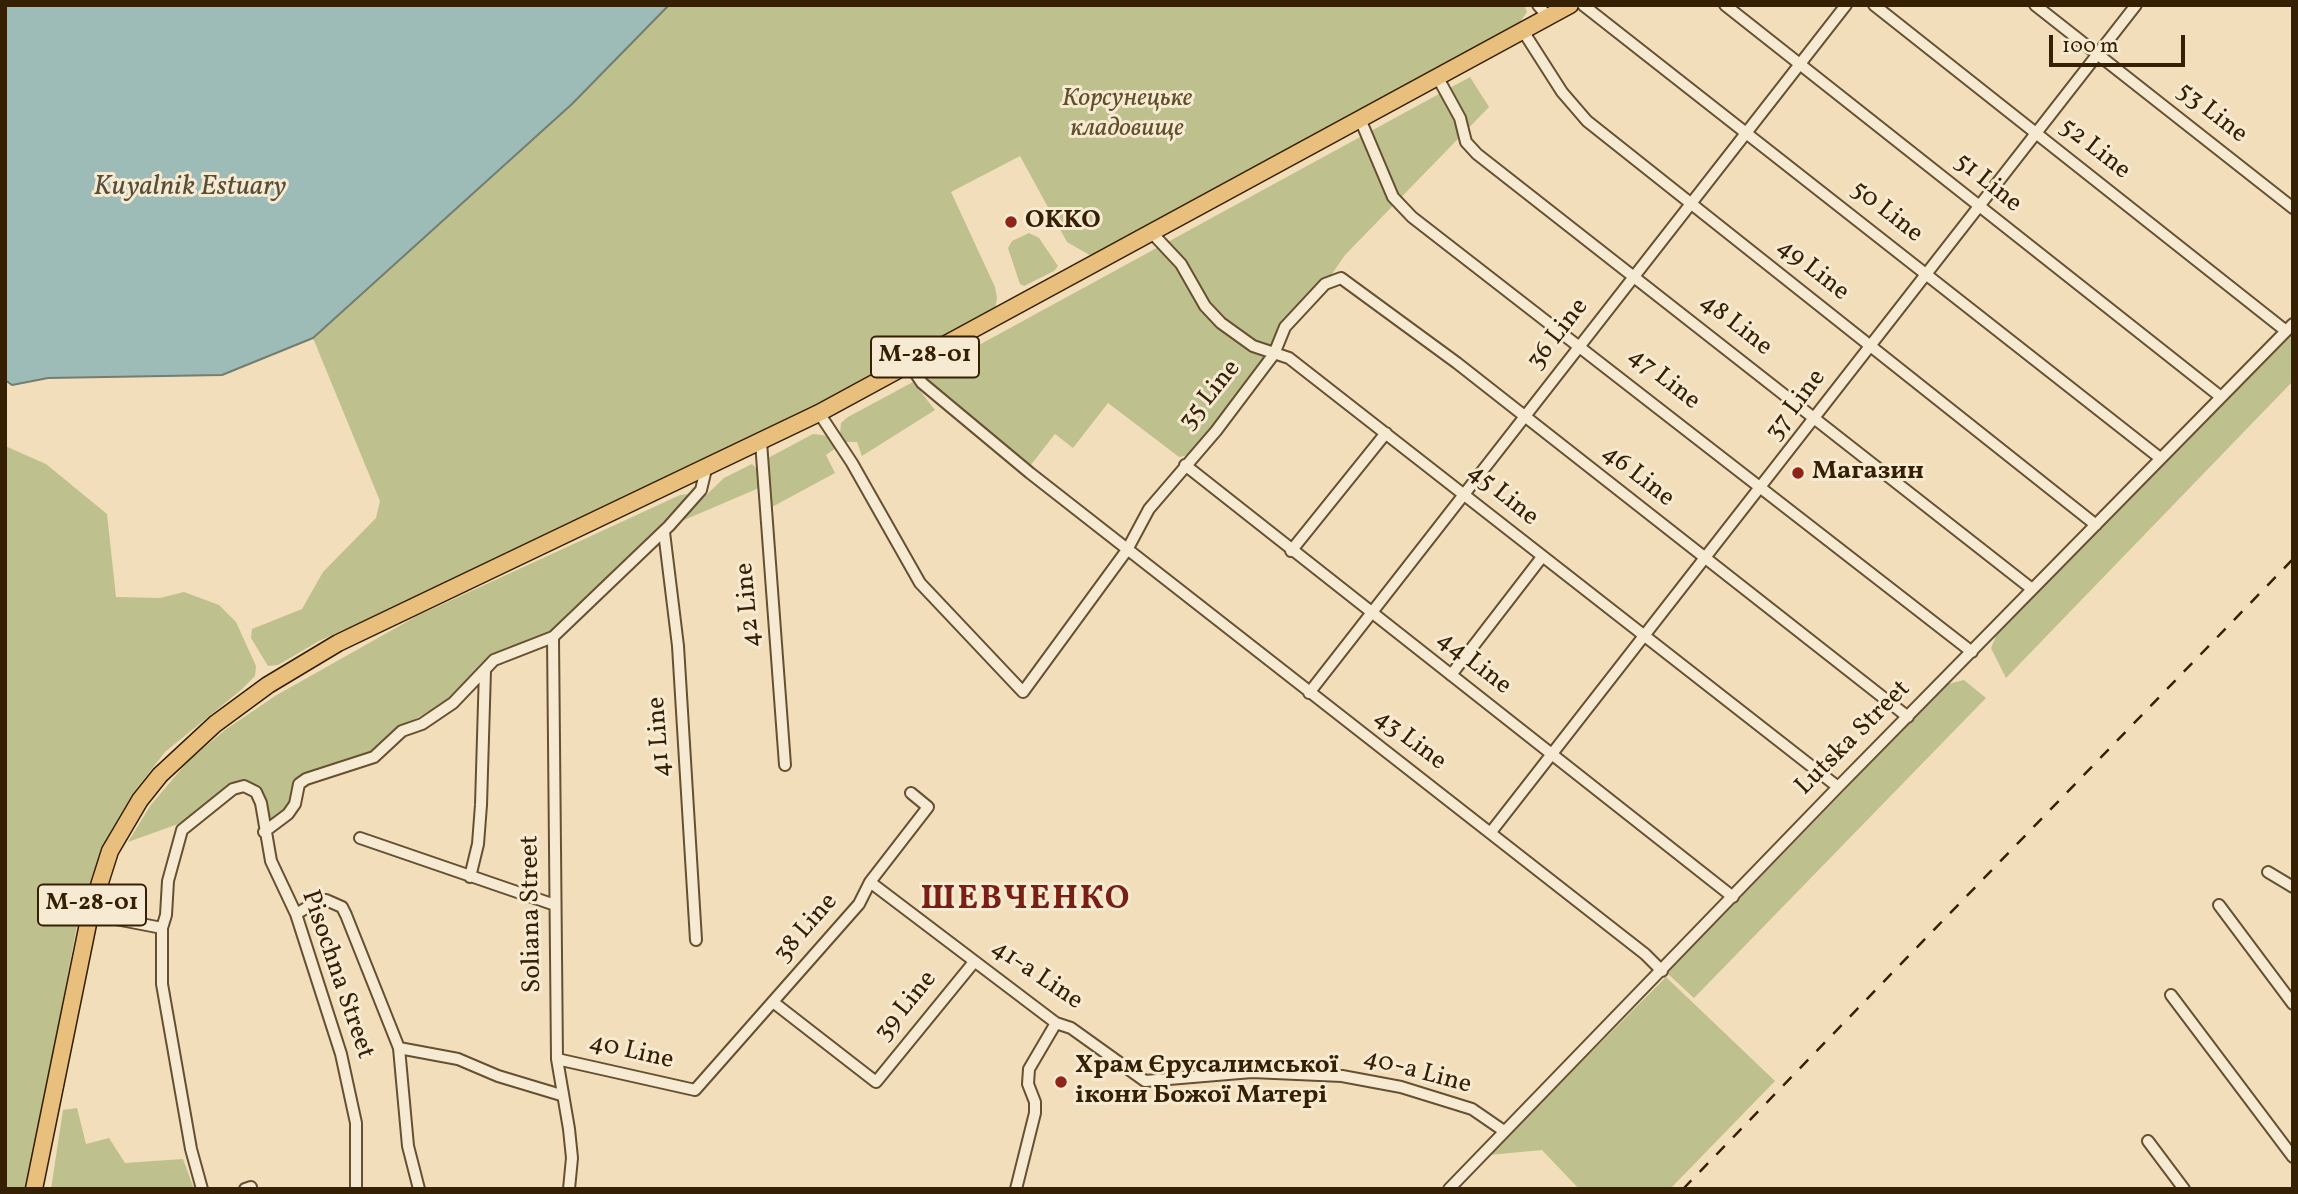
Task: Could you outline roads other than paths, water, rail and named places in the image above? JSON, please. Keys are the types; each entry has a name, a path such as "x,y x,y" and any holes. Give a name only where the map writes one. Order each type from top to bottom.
{"highway":[{"name":"М-28-01","path":"34,1189 90,914 110,851 140,800 183,751 258,693 338,643 706,470 819,413 1523,31 1543,11 1570,5"}],"street":[{"name":"50 Line","path":"1583,5 2160,458"},
{"name":"51 Line","path":"1726,5 2221,397"},
{"name":"36 Line","path":"1309,693 1846,5"},
{"name":"52 Line","path":"1874,5 2289,328"},
{"name":"53 Line","path":"2035,5 2293,208"},
{"name":"37 Line","path":"1491,832 1704,558 1763,487 2035,132 2136,5"},
{"name":"49 Line","path":"1523,31 1573,107 1690,204 2096,526"},
{"name":"48 Line","path":"1438,78 1460,118 1466,142 1477,154 2032,589"},
{"name":"47 Line","path":"1360,119 1393,197 1412,217 1581,345 1972,652"},
{"name":"45 Line","path":"1152,233 1181,264 1205,306 1222,323 1253,345 1289,358 1838,787"},
{"name":"35 Line","path":"1127,550 1149,509 1216,430 1274,354 1292,318 1308,305 1325,284 1336,279"},
{"name":"46 Line","path":"1336,279 1347,281 1908,717"},
{"name":"Lutska Street","path":"1450,1189 1838,787 2289,328"},
{"name":"43 Line","path":"910,365 922,383 946,404 1127,550 1491,832 1646,954 1662,971"},
{"path":"819,413 852,463 920,583 1023,692 1127,550"},
{"path":"1291,551 1386,433"},
{"name":"42 Line","path":"761,442 785,765"},
{"name":"44 Line","path":"1185,465 1733,897"},
{"path":"264,832 288,814 295,804 299,784 306,779 373,757 402,731 422,724 453,703 494,660 553,636 664,532 701,490 706,470"},
{"name":"41 Line","path":"664,532 679,659 696,940"},
{"path":"1451,675 1542,557"},
{"name":"Soliana Street","path":"553,636 557,1059 572,1158 569,1189"},
{"path":"470,877 478,845 481,805 485,670"},
{"name":"Pisochna Street","path":"162,928 166,915 168,881 182,830 233,789 244,786 251,788 259,798 271,861 296,914 349,1085 356,1123 356,1189"},
{"name":"38 Line","path":"695,1090 859,904 870,882 928,807 911,793"},
{"path":"360,838 555,905"},
{"path":"2268,872 2293,887"},
{"name":"41-a Line","path":"870,882 1056,1023 1071,1028 1145,1081"},
{"path":"296,914 318,901 333,902 342,907 399,1048 408,1146 419,1189"},
{"path":"2219,905 2293,1004"},
{"path":"90,914 162,928 162,984 191,1149 202,1189"},
{"name":"39 Line","path":"773,1002 876,1082 974,962"},
{"path":"2171,995 2293,1157"},
{"path":"1016,1189 1035,1113 1035,1102 1028,1084 1029,1069 1056,1023"},
{"path":"399,1048 457,1059 498,1076 561,1095"},
{"name":"40 Line","path":"557,1059 695,1090"},
{"name":"40-a Line","path":"1145,1081 1252,1072 1342,1076 1401,1087 1472,1109 1504,1131"},
{"path":"2148,1141 2184,1189"}],"water":[{"name":"Kuyalnik Estuary","path":"5,5 669,5 572,104 313,338 222,375 48,378 12,385 5,380"}],"railway":[{"path":"1683,1189 2293,559"}],"place":[{"name":"OKKO","path":"1011,222"},
{"name":"Магазин","path":"1798,473"},
{"name":"Храм Єрусалимської ікони Божої Матері","path":"1061,1082"}],"district":[{"name":"ШЕВЧЕНКО","path":"1026,902"}],"park label":[{"name":"Корсунецьке кладовище","path":"1127,115"}]}
